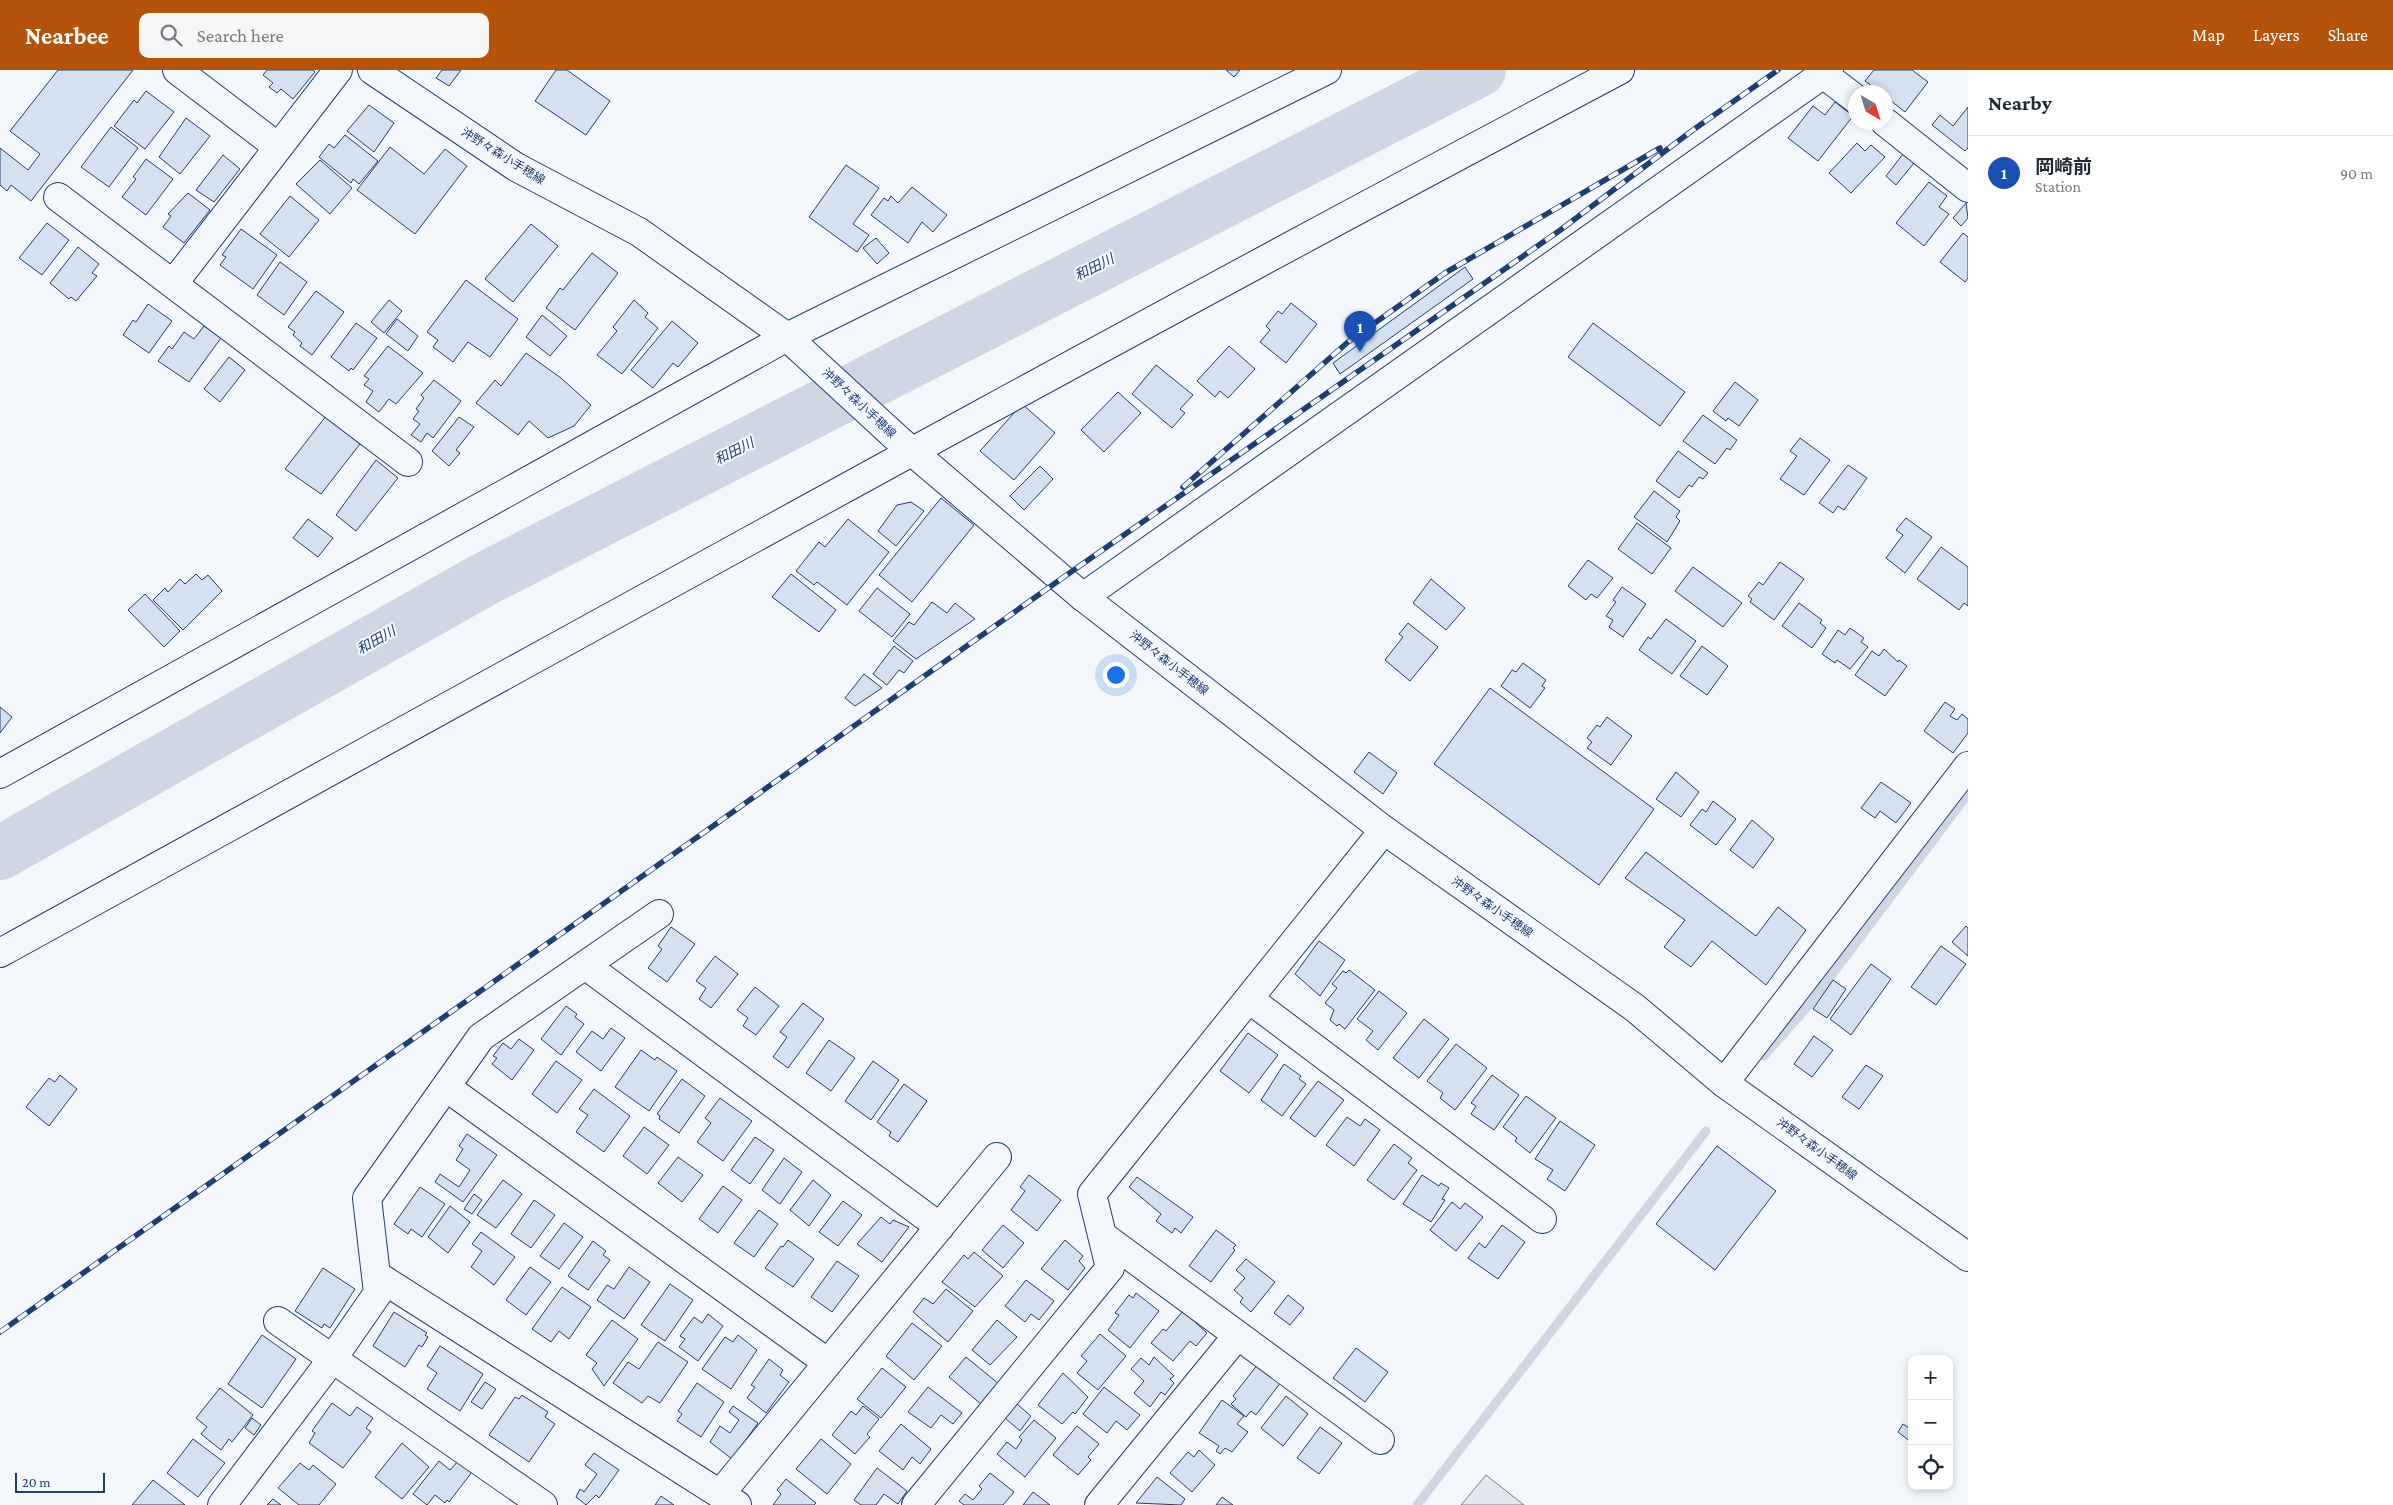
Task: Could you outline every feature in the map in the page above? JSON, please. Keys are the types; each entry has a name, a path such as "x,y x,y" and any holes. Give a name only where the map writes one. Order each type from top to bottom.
{"street":[{"path":"178,70 278,147"},
{"path":"173,284 338,70"},
{"name":"沖野々森小手穂線","path":"372,70 516,167 639,232 794,343 907,446 1083,597 1384,830 1635,1008 1724,1082 1968,1257"},
{"path":"0,774 794,343 1327,70"},
{"path":"0,953 907,446 1620,70"},
{"path":"1083,597 1826,72 1848,92"},
{"path":"1893,128 1968,188"},
{"path":"58,197 408,462"},
{"path":"1724,1082 1968,766"},
{"path":"916,1505 1110,1268 1092,1194 1384,830"},
{"path":"222,1505 333,1358 378,1293 366,1198 481,1037 659,914"},
{"path":"585,965 940,1227"},
{"path":"1249,999 1542,1219"},
{"path":"446,1087 828,1363"},
{"path":"376,1275 729,1499 828,1363 997,1157"},
{"path":"1103,1236 1236,1336 1380,1440"},
{"path":"278,1321 543,1505"},
{"path":"1099,1505 1236,1336"}],"shaded area":[{"path":"1486,1475 1524,1505 1461,1505"}],"building":[{"path":"58,70 133,70 31,201 11,185 7,191 0,185 0,148 28,170 40,154 10,131"},
{"path":"267,70 313,70 315,72 293,99 281,89 277,93 269,87 273,83 263,75"},
{"path":"442,70 461,70 449,86 436,78"},
{"path":"556,70 567,70 610,101 586,135 535,101"},
{"path":"1226,70 1240,70 1234,77"},
{"path":"1874,70 1912,70 1928,82 1905,112 1893,103 1893,85 1870,85 1865,81"},
{"path":"146,91 174,112 145,149 114,126 134,100 137,103"},
{"path":"1835,102 1848,112 1848,122 1818,161 1788,138 1813,106 1825,115"},
{"path":"369,105 394,123 374,152 347,131"},
{"path":"1968,107 1968,148 1965,151 1932,125 1940,115 1953,126"},
{"path":"186,118 210,136 180,174 159,157"},
{"path":"111,127 138,148 109,187 81,167"},
{"path":"345,135 378,161 359,184 353,179 351,183 319,157 329,144 334,148"},
{"path":"1857,143 1865,151 1871,145 1885,157 1851,193 1829,173"},
{"path":"390,147 424,174 445,149 467,166 415,234 357,190"},
{"path":"1903,154 1914,163 1896,185 1886,176"},
{"path":"223,155 240,169 214,202 196,190"},
{"path":"146,159 173,179 146,215 122,197 136,179 133,177"},
{"path":"320,160 352,188 330,214 296,184"},
{"path":"846,165 879,188 853,224 869,235 857,252 809,217"},
{"path":"1929,182 1947,196 1939,207 1949,214 1924,246 1896,223"},
{"path":"912,187 947,215 933,232 922,222 908,243 871,215 884,198 888,201 891,196 898,203"},
{"path":"188,193 210,210 184,243 163,227 171,216 168,214"},
{"path":"290,196 319,220 289,257 260,234"},
{"path":"1966,203 1968,218 1961,226 1953,218"},
{"path":"47,223 69,240 42,275 19,258"},
{"path":"531,224 558,246 513,302 485,279"},
{"path":"241,229 277,255 253,289 220,265 226,257 222,255"},
{"path":"1963,233 1968,237 1968,278 1965,282 1940,262"},
{"path":"876,238 889,253 877,264 863,248"},
{"path":"78,247 99,264 92,273 97,276 76,301 71,297 69,299 50,283"},
{"path":"592,253 618,273 575,330 546,308 560,288 563,290"},
{"path":"280,262 307,282 284,315 257,295"},
{"path":"1465,267 1473,279 1340,374 1333,363"},
{"path":"466,280 518,319 490,357 468,342 453,362 433,347 438,340 427,332"},
{"path":"316,291 344,312 312,355 300,346 302,343 293,335 295,332 288,327"},
{"path":"389,300 402,311 384,333 371,322"},
{"path":"634,300 648,313 645,317 658,328 622,374 597,355 617,331 613,327"},
{"path":"1291,303 1317,324 1286,363 1260,342 1270,330 1266,326 1278,311 1282,314"},
{"path":"148,304 172,321 149,353 123,335 133,320 136,322"},
{"path":"542,315 567,336 550,356 526,337"},
{"path":"397,319 418,336 408,351 386,334"},
{"path":"672,321 698,343 678,367 673,363 653,388 631,370"},
{"path":"356,323 377,338 353,370 351,368 349,371 331,357"},
{"path":"1593,323 1685,392 1660,426 1568,357"},
{"path":"204,326 221,338 189,382 158,361 169,346 172,349 184,332 194,339"},
{"path":"388,346 423,373 396,404 389,399 379,412 366,402 373,391 364,385 369,379 364,376"},
{"path":"1229,346 1255,369 1228,398 1220,391 1215,397 1197,381"},
{"path":"526,353 561,378 591,405 574,426 548,438 529,421 518,435 476,403 495,380 501,386"},
{"path":"229,357 245,370 220,402 204,389"},
{"path":"1156,365 1193,395 1180,409 1185,413 1172,428 1132,394"},
{"path":"434,380 461,401 433,438 427,433 421,442 411,435 420,424 413,419 419,411 416,409 424,398 421,395"},
{"path":"1735,382 1758,400 1739,426 1728,418 1726,421 1713,411"},
{"path":"1118,392 1141,413 1104,452 1081,430"},
{"path":"1022,404 1055,433 1014,480 980,451"},
{"path":"1703,415 1737,440 1730,450 1727,448 1715,464 1683,441"},
{"path":"326,416 360,444 321,494 285,469"},
{"path":"459,417 474,427 456,450 460,453 449,466 432,451"},
{"path":"1800,438 1830,460 1804,495 1780,479 1797,456 1790,451"},
{"path":"1678,451 1708,473 1703,479 1699,477 1692,487 1689,485 1679,498 1656,481"},
{"path":"376,460 398,478 356,531 336,515"},
{"path":"1848,465 1867,478 1844,510 1838,506 1833,513 1819,503"},
{"path":"1040,466 1053,479 1024,510 1010,496"},
{"path":"1654,491 1680,511 1676,517 1680,521 1667,542 1634,517"},
{"path":"941,498 974,525 912,602 879,575"},
{"path":"911,502 924,511 896,546 878,531 897,505"},
{"path":"1906,518 1932,537 1905,573 1886,558 1903,535 1896,530"},
{"path":"308,519 333,538 318,557 293,538"},
{"path":"848,519 889,552 847,605 817,582 814,585 796,571 819,542 825,547"},
{"path":"1637,523 1671,548 1652,574 1618,549"},
{"path":"1941,547 1968,567 1968,606 1964,603 1959,610 1917,579"},
{"path":"1588,560 1613,578 1597,598 1591,594 1586,600 1568,586"},
{"path":"1780,562 1804,579 1774,620 1750,602 1752,599 1748,596 1759,582 1763,585"},
{"path":"1693,567 1742,603 1723,627 1675,591"},
{"path":"196,574 202,580 208,575 222,591 183,630 153,600 165,588 168,592 180,579 185,584"},
{"path":"791,574 836,610 819,632 772,597"},
{"path":"1431,579 1465,608 1446,630 1413,603"},
{"path":"1622,587 1646,604 1623,637 1609,627 1613,620 1606,616 1616,602 1613,600"},
{"path":"877,588 910,614 892,637 859,611"},
{"path":"145,594 180,631 164,647 128,610"},
{"path":"932,602 947,613 955,603 975,619 916,659 893,641 909,622 914,625"},
{"path":"1799,603 1822,620 1820,623 1826,628 1812,648 1782,626"},
{"path":"1666,619 1696,641 1672,674 1639,650 1648,637 1651,639"},
{"path":"1408,623 1438,647 1410,681 1385,660 1403,637 1399,634"},
{"path":"1850,628 1864,638 1861,642 1868,647 1850,669 1837,660 1835,663 1822,654 1838,630 1845,635"},
{"path":"894,646 913,661 904,673 899,670 887,685 873,674"},
{"path":"1702,646 1728,666 1707,695 1680,676"},
{"path":"1884,649 1898,662 1899,660 1907,666 1885,696 1855,675 1872,651 1879,656"},
{"path":"1523,663 1546,680 1542,686 1545,688 1530,708 1501,686 1512,670 1516,672"},
{"path":"864,674 882,688 855,706 845,698"},
{"path":"1490,688 1654,809 1599,885 1434,764"},
{"path":"1945,702 1955,709 1950,716 1957,720 1962,714 1968,719 1968,733 1953,753 1924,731"},
{"path":"0,707 12,717 0,733"},
{"path":"1607,717 1632,736 1611,765 1587,748 1592,742 1587,738 1597,725 1600,727"},
{"path":"1369,752 1397,773 1383,794 1354,772"},
{"path":"1676,772 1699,792 1681,817 1656,799"},
{"path":"1881,782 1911,803 1896,823 1880,811 1875,818 1861,808"},
{"path":"1713,801 1736,819 1716,845 1690,825 1702,809 1706,812"},
{"path":"1752,820 1774,839 1753,868 1730,850"},
{"path":"1646,852 1756,936 1778,907 1806,930 1766,985 1712,941 1691,967 1664,947 1685,920 1625,878"},
{"path":"1966,926 1968,928 1968,956 1952,942"},
{"path":"671,927 695,944 667,982 648,968 662,949 658,946"},
{"path":"1319,941 1345,960 1320,996 1295,974"},
{"path":"1941,946 1966,964 1936,1005 1911,987"},
{"path":"715,956 738,974 711,1008 699,999 706,988 696,981"},
{"path":"1871,964 1891,979 1851,1035 1830,1019"},
{"path":"1349,970 1375,990 1345,1029 1339,1024 1337,1026 1330,1020 1334,1010 1325,1003 1337,988 1332,984 1343,971 1346,973"},
{"path":"1833,980 1846,989 1827,1018 1813,1009"},
{"path":"755,987 779,1006 756,1035 743,1026 748,1018 737,1010"},
{"path":"1379,991 1407,1013 1378,1050 1366,1040 1373,1031 1357,1019"},
{"path":"803,1003 824,1019 788,1068 773,1057 787,1037 780,1032"},
{"path":"566,1006 577,1014 575,1017 584,1024 561,1055 541,1039"},
{"path":"1424,1019 1449,1039 1419,1078 1393,1058"},
{"path":"611,1028 625,1038 601,1071 576,1052 592,1031 603,1039"},
{"path":"1248,1033 1278,1055 1249,1093 1220,1071"},
{"path":"1814,1036 1833,1050 1812,1077 1794,1064"},
{"path":"519,1039 534,1050 512,1080 492,1064 497,1058 493,1056 503,1043 511,1049"},
{"path":"829,1040 855,1058 831,1091 806,1073"},
{"path":"1456,1044 1487,1068 1455,1110 1440,1098 1443,1093 1427,1081"},
{"path":"641,1050 655,1060 657,1057 677,1071 649,1111 615,1087"},
{"path":"556,1061 582,1080 557,1113 532,1094"},
{"path":"873,1061 899,1080 871,1120 845,1101"},
{"path":"1284,1064 1301,1076 1299,1079 1306,1084 1282,1116 1261,1100"},
{"path":"1866,1065 1883,1076 1859,1109 1842,1097"},
{"path":"60,1075 77,1089 49,1126 26,1107 49,1078 55,1082"},
{"path":"1492,1075 1519,1095 1494,1130 1471,1114 1476,1106 1471,1103"},
{"path":"682,1079 705,1096 679,1133 659,1119 660,1116 657,1114"},
{"path":"1318,1081 1344,1100 1315,1137 1290,1118"},
{"path":"904,1084 927,1101 898,1142 889,1136 891,1132 877,1122"},
{"path":"594,1089 630,1116 604,1152 576,1132 588,1115 579,1109"},
{"path":"1526,1096 1556,1118 1530,1153 1515,1141 1517,1138 1503,1127"},
{"path":"720,1098 752,1121 723,1161 697,1142 711,1123 705,1118"},
{"path":"1347,1117 1360,1126 1365,1119 1380,1130 1354,1166 1326,1145"},
{"path":"1560,1121 1595,1145 1565,1191 1547,1179 1553,1170 1535,1159"},
{"path":"644,1127 669,1145 647,1174 623,1156"},
{"path":"467,1134 497,1155 463,1202 435,1182 440,1174 459,1187 470,1170 456,1160 463,1149 459,1146"},
{"path":"755,1137 774,1150 750,1184 731,1170"},
{"path":"1394,1144 1412,1158 1408,1163 1417,1170 1394,1200 1367,1180"},
{"path":"1717,1146 1776,1191 1715,1270 1656,1224"},
{"path":"678,1157 703,1175 682,1202 658,1183"},
{"path":"784,1158 802,1172 780,1204 762,1190"},
{"path":"1029,1175 1061,1200 1037,1231 1011,1210 1025,1191 1020,1187"},
{"path":"1422,1175 1439,1186 1441,1183 1449,1188 1442,1199 1445,1200 1431,1222 1403,1204"},
{"path":"1137,1177 1193,1217 1181,1233 1175,1228 1172,1233 1156,1221 1161,1214 1129,1187"},
{"path":"503,1180 522,1194 496,1228 477,1215"},
{"path":"813,1180 831,1195 809,1226 790,1210"},
{"path":"723,1186 742,1200 718,1233 699,1219"},
{"path":"420,1187 445,1204 422,1237 411,1229 408,1234 394,1224"},
{"path":"474,1194 482,1200 472,1214 464,1209"},
{"path":"534,1200 555,1215 531,1248 511,1234"},
{"path":"843,1201 862,1215 838,1246 819,1232"},
{"path":"1452,1202 1460,1209 1465,1203 1483,1217 1456,1251 1430,1230"},
{"path":"450,1206 470,1222 448,1253 428,1237"},
{"path":"759,1210 778,1224 754,1257 734,1243"},
{"path":"881,1217 890,1224 893,1220 909,1227 882,1262 857,1244"},
{"path":"564,1223 583,1237 559,1269 540,1256"},
{"path":"1003,1225 1024,1243 1003,1268 982,1250"},
{"path":"1502,1225 1525,1242 1498,1279 1468,1258 1479,1243 1485,1248"},
{"path":"1216,1230 1236,1245 1233,1248 1235,1250 1211,1282 1189,1266"},
{"path":"481,1232 515,1257 494,1285 471,1267 482,1251 472,1244"},
{"path":"788,1240 814,1259 793,1287 765,1268 781,1246 783,1247"},
{"path":"1065,1240 1083,1256 1079,1261 1085,1268 1068,1290 1041,1269"},
{"path":"593,1241 606,1251 603,1255 610,1260 588,1290 568,1276"},
{"path":"974,1252 1003,1276 975,1307 942,1282 964,1255 968,1259"},
{"path":"1246,1259 1275,1282 1251,1312 1240,1302 1243,1298 1234,1290 1245,1278 1236,1270"},
{"path":"837,1261 859,1276 832,1312 811,1297"},
{"path":"530,1267 551,1282 526,1315 506,1300"},
{"path":"629,1267 650,1282 624,1319 597,1300 607,1285 614,1289"},
{"path":"323,1268 355,1289 330,1328 324,1324 322,1328 295,1311"},
{"path":"1026,1280 1054,1301 1039,1320 1031,1314 1025,1322 1005,1306"},
{"path":"670,1284 693,1300 665,1341 641,1325"},
{"path":"562,1287 591,1307 569,1339 559,1331 551,1342 532,1329"},
{"path":"946,1289 973,1311 948,1342 913,1312 924,1298 933,1304"},
{"path":"1136,1293 1159,1311 1130,1348 1108,1330 1119,1315 1115,1313 1129,1295 1133,1298"},
{"path":"1288,1295 1304,1308 1290,1325 1274,1313"},
{"path":"1183,1311 1207,1333 1196,1346 1190,1341 1173,1361 1151,1343 1163,1329 1166,1331"},
{"path":"394,1312 427,1333 425,1335 428,1337 422,1347 419,1345 405,1367 373,1346"},
{"path":"708,1314 723,1326 698,1361 679,1347 685,1339 680,1336 694,1317 702,1323"},
{"path":"612,1320 638,1339 604,1386 592,1369 597,1363 586,1355"},
{"path":"997,1320 1017,1337 990,1365 972,1350"},
{"path":"912,1323 942,1346 914,1380 886,1356"},
{"path":"1100,1334 1126,1356 1098,1390 1077,1373 1087,1361 1081,1356"},
{"path":"262,1335 296,1359 262,1408 228,1384"},
{"path":"738,1335 757,1350 731,1389 702,1369 725,1337 733,1342"},
{"path":"658,1342 688,1362 660,1403 648,1396 642,1403 613,1383 628,1362 639,1369"},
{"path":"440,1346 483,1374 460,1411 427,1389 437,1373 427,1366"},
{"path":"1356,1348 1388,1372 1365,1402 1333,1378"},
{"path":"966,1357 999,1384 981,1404 949,1377"},
{"path":"1154,1357 1174,1376 1170,1379 1174,1383 1165,1395 1161,1392 1150,1407 1134,1393 1144,1381 1131,1369 1141,1358 1149,1365"},
{"path":"769,1359 783,1370 780,1375 789,1382 766,1413 747,1398 755,1387 751,1385"},
{"path":"1258,1364 1281,1382 1256,1415 1251,1411 1246,1417 1231,1404 1236,1399 1233,1396"},
{"path":"882,1368 906,1387 881,1418 857,1399"},
{"path":"1063,1373 1088,1397 1075,1414 1073,1412 1062,1424 1038,1405"},
{"path":"485,1382 496,1389 482,1409 471,1402"},
{"path":"697,1383 724,1402 701,1437 677,1421 682,1414 678,1411"},
{"path":"928,1387 962,1413 953,1424 941,1415 931,1428 908,1412"},
{"path":"1104,1387 1140,1415 1127,1430 1116,1421 1107,1433 1083,1414"},
{"path":"220,1388 253,1415 232,1442 229,1439 221,1450 201,1434 207,1427 196,1418"},
{"path":"522,1395 548,1412 545,1417 555,1424 529,1462 489,1435 515,1397 519,1399"},
{"path":"1286,1396 1308,1414 1283,1446 1261,1428"},
{"path":"1222,1400 1244,1416 1237,1424 1248,1432 1232,1452 1225,1448 1220,1454 1216,1451 1219,1446 1199,1433"},
{"path":"332,1403 350,1416 357,1407 373,1418 366,1428 371,1432 343,1468 309,1443 315,1433 312,1431"},
{"path":"1017,1404 1031,1416 1020,1431 1005,1418"},
{"path":"733,1406 758,1423 732,1459 710,1442 720,1426 730,1433 739,1420 729,1412"},
{"path":"863,1406 879,1419 867,1434 870,1437 855,1454 832,1435 851,1411 856,1415"},
{"path":"252,1418 261,1425 254,1435 245,1428"},
{"path":"1034,1420 1056,1438 1025,1477 997,1454 1007,1442 1016,1449 1022,1440 1019,1437"},
{"path":"901,1424 931,1449 920,1464 912,1457 903,1470 879,1451"},
{"path":"1903,1424 1908,1427 1908,1440 1898,1432"},
{"path":"1077,1426 1099,1444 1088,1457 1091,1460 1078,1475 1053,1455"},
{"path":"1320,1427 1342,1443 1319,1474 1297,1458"},
{"path":"193,1439 225,1463 198,1497 167,1473"},
{"path":"821,1439 851,1464 827,1494 796,1469"},
{"path":"402,1443 429,1467 402,1499 375,1477"},
{"path":"1199,1450 1215,1465 1192,1492 1170,1473 1188,1452 1194,1457"},
{"path":"594,1453 619,1470 599,1498 596,1495 586,1505 576,1497 580,1489 584,1492 597,1474 585,1465"},
{"path":"439,1461 450,1470 458,1461 472,1472 449,1502 447,1500 445,1503 435,1495 427,1505 413,1494"},
{"path":"300,1463 309,1470 313,1465 336,1484 319,1505 299,1505 278,1488"},
{"path":"877,1468 907,1491 898,1504 884,1494 876,1505 861,1505 854,1500"},
{"path":"990,1473 1014,1492 1003,1505 964,1505 959,1501 965,1494 973,1500 982,1489 979,1486"},
{"path":"1157,1477 1185,1499 1181,1505 1136,1503"},
{"path":"786,1479 816,1503 814,1505 773,1505 781,1494 777,1490"},
{"path":"153,1480 185,1505 132,1505"},
{"path":"1033,1492 1050,1505 1023,1505"},
{"path":"661,1496 674,1505 655,1505"},
{"path":"1222,1497 1233,1505 1216,1505"},
{"path":"273,1499 281,1505 267,1505"}],"waterway":[{"name":"和田川","path":"0,853 483,580 1479,70"},
{"path":"1764,1056 1810,1004 1968,794"},
{"path":"1417,1505 1706,1131"}],"railway":[{"path":"0,1332 1061,579 1559,231 1693,130 1778,70"},
{"path":"1183,487 1348,342 1445,273 1660,148"}],"place":[{"name":"岡崎前","path":"1360,352"}]}
